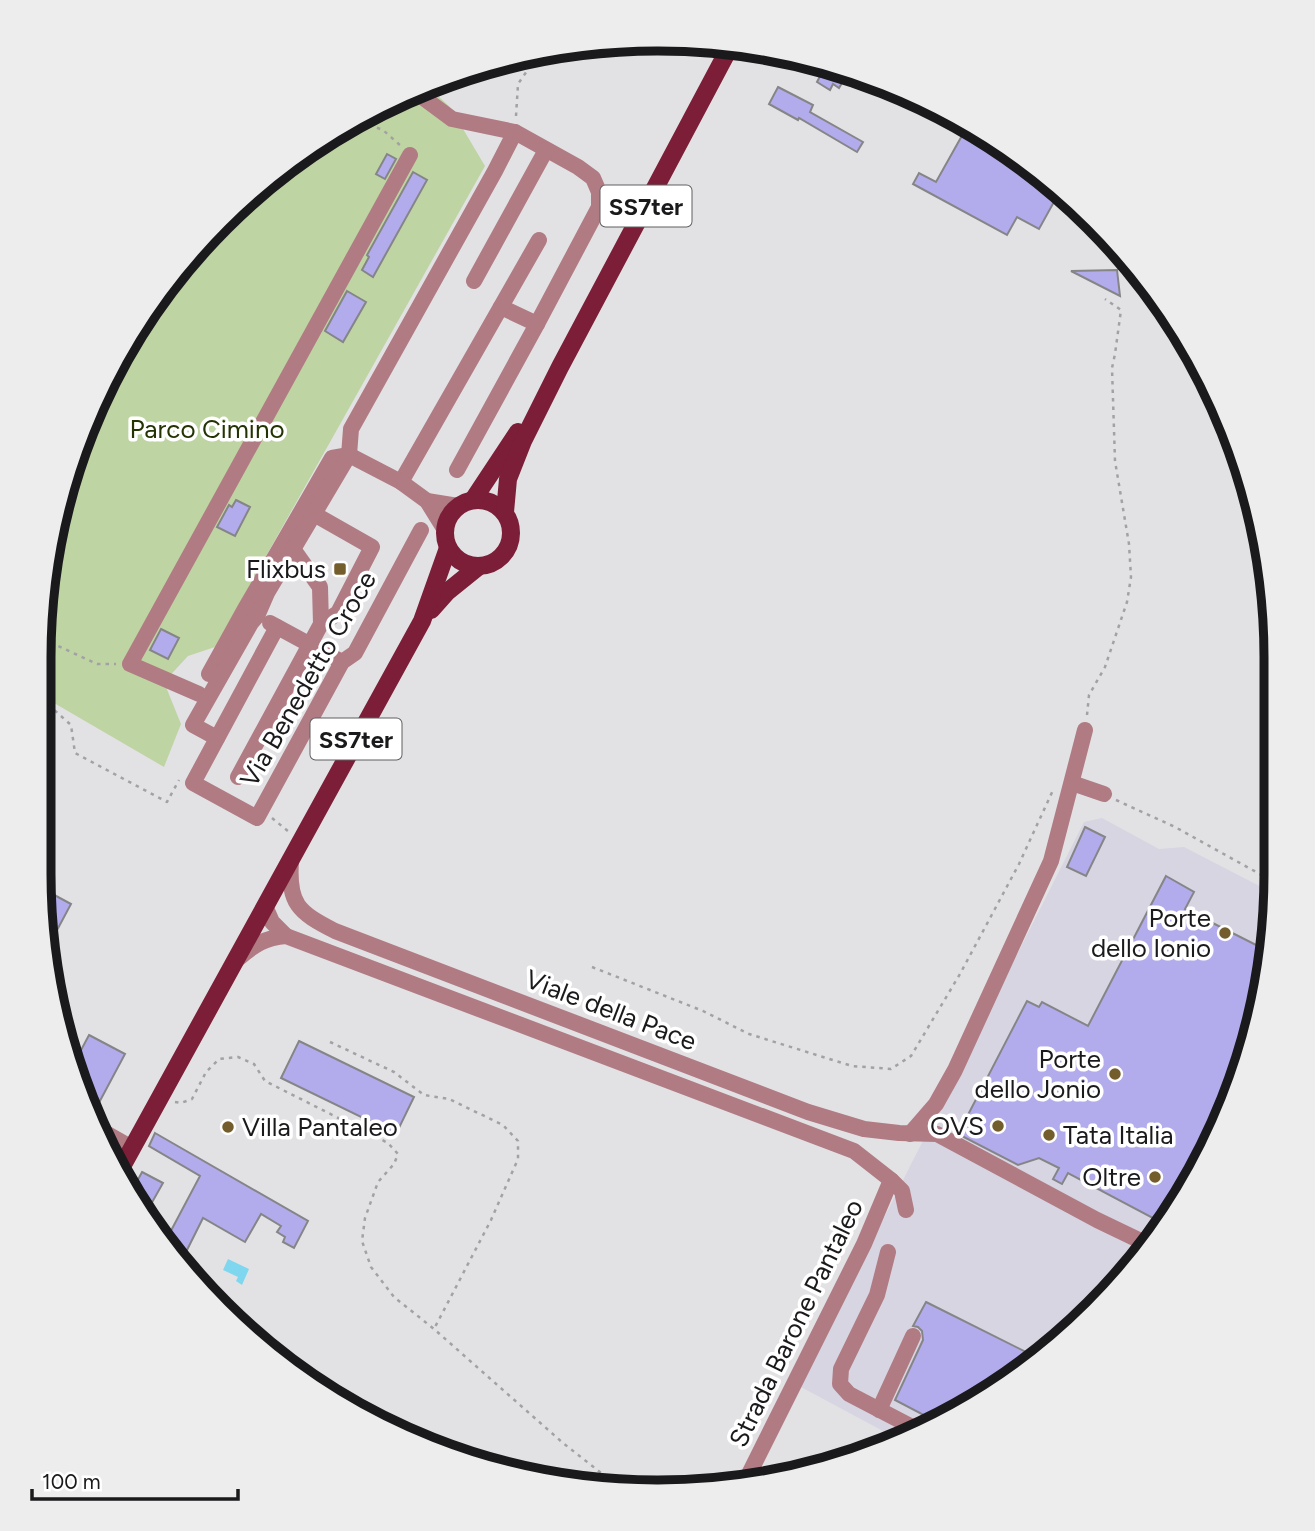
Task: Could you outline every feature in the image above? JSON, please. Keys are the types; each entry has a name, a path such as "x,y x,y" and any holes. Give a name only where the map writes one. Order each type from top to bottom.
{"main road":[{"name":"SS7ter","path":"560,367 726,55"},
{"path":"466,503 560,367"},
{"path":"505,512 508,479 523,441 560,367"},
{"path":"422,621 447,539 451,513 466,503 482,499 499,506 505,512 512,532 506,553 488,565 478,567 460,561 447,539"},
{"path":"422,621 447,593 478,567"},
{"name":"SS7ter","path":"124,1163 422,621"}],"street":[{"path":"424,97 452,119 515,132 593,178 599,192 598,207 457,470"},
{"path":"194,725 251,622 257,616 267,593 349,455 351,429 515,132"},
{"path":"474,281 546,150"},
{"path":"199,694 130,664 410,155"},
{"path":"401,482 539,240"},
{"path":"501,307 537,324"},
{"path":"217,738 185,720 332,458 349,455 401,482 427,501 447,539"},
{"path":"427,501 466,503"},
{"path":"314,514 372,547 338,613 321,624"},
{"name":"Via Benedetto Croce","path":"277,627 193,783 257,818 342,662 355,653 421,530"},
{"path":"238,777 321,624 320,587 293,549"},
{"path":"257,616 342,662"},
{"path":"910,1134 936,1104 966,1046 1051,861 1063,784 1086,730"},
{"path":"1063,784 1104,794"},
{"name":"Viale della Pace","path":"291,858 293,898 301,910 335,930 808,1112 864,1129 937,1134 1140,1241"},
{"path":"265,906 272,922 286,936"},
{"path":"234,962 253,946 270,937 286,936"},
{"name":"Viale della Pace","path":"286,936 855,1151 902,1191 906,1210"},
{"path":"110,1136 132,1148"},
{"name":"Strada Barone Pantaleo","path":"749,1473 864,1244 891,1180"},
{"path":"888,1252 877,1295 841,1369 840,1384 849,1394 909,1425"},
{"path":"879,1409 913,1336"}],"path":[{"path":"515,132 518,84 532,64"},
{"path":"368,124 383,130 410,155"},
{"path":"1086,730 1089,695 1105,667 1115,640 1127,601 1130,577 1129,544 1115,461 1112,368 1121,310 1105,299"},
{"path":"51,643 97,664 130,664"},
{"path":"51,707 71,725 75,753 167,802 180,779"},
{"path":"592,967 703,1011 749,1034 852,1066 891,1069 911,1056 960,974 1063,784"},
{"path":"1104,794 1175,827 1264,876"},
{"path":"262,809 300,841"},
{"path":"330,1042 394,1072 424,1094 449,1099 503,1125 518,1141 518,1159 434,1329"},
{"path":"157,1101 181,1103 192,1099 206,1072 219,1059 238,1058 254,1064 265,1081 388,1143 398,1154 394,1164 378,1182 365,1217 362,1241 371,1267 394,1297 563,1443 607,1478"}],"shaded area":[{"path":"1102,818 1159,849 1184,847 1264,888 1253,992 1232,1069 1202,1142 1162,1211 1114,1274 1087,1303 1058,1330 995,1378 926,1418 889,1434 799,1386 1084,822"}],"green space":[{"name":"Parco Cimino","path":"435,93 450,107 485,166 215,647 188,656 164,682 181,724 164,767 51,701 52,618 62,539 71,500 97,425 113,389 153,320 201,257 228,228 257,201 320,153 389,113"}],"water":[{"path":"228,1259 249,1269 242,1285 236,1281 238,1277 223,1270"}],"building":[{"path":"822,73 844,80 839,88 833,84 830,90 817,82"},
{"path":"778,87 813,105 810,112 863,142 857,152 769,104"},
{"path":"963,133 995,153 1056,199 1039,229 1017,217 1007,235 913,184 919,173 936,182"},
{"path":"387,154 396,159 385,179 376,174"},
{"path":"413,172 427,180 373,277 362,270 369,257 367,255"},
{"path":"1117,270 1120,296 1071,271"},
{"path":"347,291 366,302 343,342 325,331"},
{"path":"236,500 250,507 235,536 217,527 229,505 232,507"},
{"path":"161,629 179,638 168,659 150,650"},
{"path":"1085,827 1105,837 1086,876 1067,867"},
{"name":"Porte dello Jonio","path":"1166,876 1194,892 1185,909 1260,947 1244,1031 1218,1106 1183,1177 1156,1220 1068,1173 1062,1184 1053,1179 1059,1168 1039,1158 1018,1165 958,1134 1027,1001 1039,1007 1042,1002 1088,1026"},
{"path":"52,894 71,904 54,935"},
{"path":"89,1035 125,1054 97,1106 83,1069 79,1055"},
{"path":"299,1041 414,1097 396,1134 281,1078"},
{"path":"155,1133 308,1221 294,1248 283,1242 285,1237 277,1232 281,1226 261,1214 245,1242 203,1218 185,1254 169,1234 200,1176 149,1146"},
{"path":"142,1172 163,1183 150,1206 136,1183"},
{"path":"926,1302 1029,1353 995,1378 928,1417 895,1400 923,1340 922,1331 913,1326"}],"place":[{"name":"Flixbus","path":"340,569"},
{"name":"Porte dello Ionio","path":"1225,933"},
{"name":"Porte dello Jonio","path":"1115,1074"},
{"name":"OVS","path":"998,1126"},
{"name":"Villa Pantaleo","path":"228,1127"},
{"name":"Tata Italia","path":"1049,1135"},
{"name":"Oltre","path":"1155,1177"}]}
